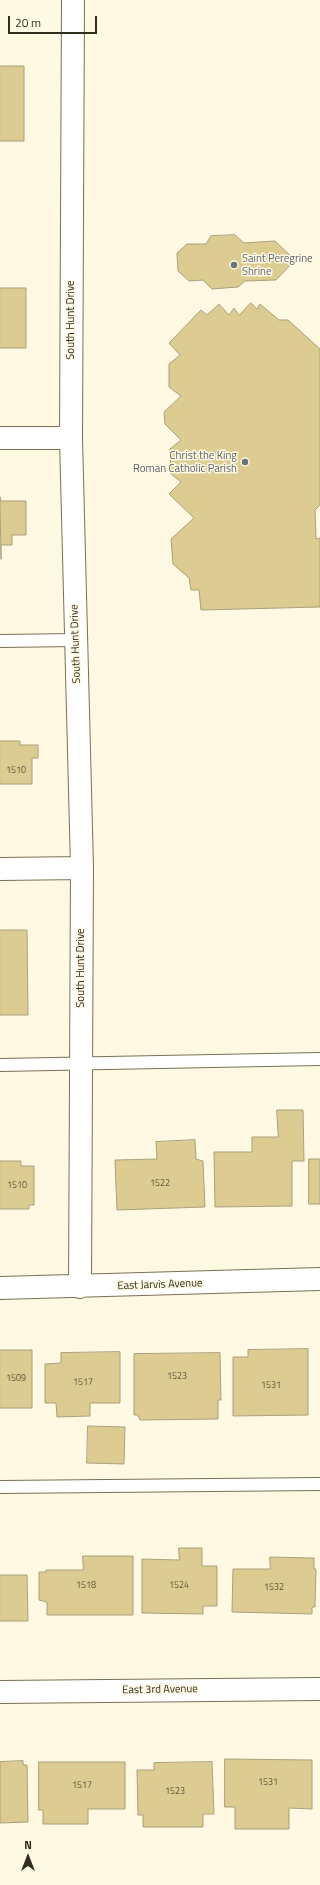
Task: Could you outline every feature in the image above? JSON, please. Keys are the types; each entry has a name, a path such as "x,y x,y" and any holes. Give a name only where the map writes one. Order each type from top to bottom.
{"street":[{"name":"South Hunt Drive","path":"73,0 71,438 82,868 80,1287"},
{"path":"0,438 71,438"},
{"path":"0,869 82,868"},
{"name":"East Jarvis Avenue","path":"0,1288 80,1287 320,1279"},
{"name":"East 3rd Avenue","path":"0,1692 320,1689"}],"lane":[{"path":"0,640 76,640"},
{"path":"0,1065 320,1059"},
{"path":"0,1487 320,1484"}],"building":[{"path":"0,66 24,66 24,141 0,141"},
{"name":"Saint Peregrine Shrine","path":"235,235 244,243 275,241 295,260 276,280 245,281 238,287 212,289 203,280 189,281 178,271 177,253 187,244 206,244 211,236"},
{"path":"0,288 26,288 26,348 0,348"},
{"name":"Christ the King Roman Catholic Parish","path":"251,303 257,309 260,304 279,320 288,320 320,349 320,505 315,510 316,539 320,538 320,607 201,610 199,590 191,590 189,578 173,564 171,539 194,518 169,494 181,482 171,474 170,449 181,440 165,424 164,412 181,396 169,387 169,364 180,355 169,343 201,310 207,315 219,304 229,315 234,308 239,315"},
{"path":"0,497 1,501 26,501 26,535 12,535 12,545 1,545 1,559"},
{"path":"0,741 20,741 20,745 38,745 38,758 32,758 32,784 0,784"},
{"path":"0,930 27,930 28,1015 0,1015"},
{"path":"277,1110 303,1110 304,1161 292,1161 292,1206 215,1207 214,1152 252,1152 252,1137 278,1137"},
{"path":"195,1140 196,1159 203,1161 205,1207 117,1210 115,1160 157,1159 156,1142"},
{"path":"309,1159 320,1159 320,1204 309,1204"},
{"path":"0,1161 21,1161 21,1166 34,1166 34,1205 29,1205 29,1209 0,1209"},
{"path":"308,1349 308,1415 233,1416 233,1357 248,1357 248,1350"},
{"path":"0,1350 32,1350 32,1408 0,1408"},
{"path":"120,1352 120,1403 90,1403 90,1416 57,1417 56,1403 45,1403 45,1364 61,1363 61,1353"},
{"path":"220,1353 221,1400 218,1400 218,1419 140,1420 138,1415 134,1415 134,1354"},
{"path":"88,1426 125,1427 124,1464 87,1463"},
{"path":"179,1548 202,1548 202,1566 217,1566 217,1606 203,1606 203,1614 142,1613 142,1559 179,1560"},
{"path":"83,1556 133,1556 133,1615 47,1615 47,1602 39,1600 39,1572 46,1572 46,1570 83,1570"},
{"path":"270,1557 314,1558 314,1569 316,1569 315,1607 312,1607 312,1614 232,1612 233,1569 270,1569"},
{"path":"0,1575 27,1575 28,1621 0,1621"},
{"path":"225,1759 312,1760 312,1809 289,1808 289,1829 235,1829 235,1807 225,1807"},
{"path":"23,1761 23,1765 27,1765 28,1822 0,1823 0,1762"},
{"path":"39,1762 125,1762 125,1809 88,1809 88,1824 43,1824 43,1810 39,1810"},
{"path":"212,1762 214,1814 203,1814 203,1827 143,1827 143,1815 138,1815 137,1770 154,1770 154,1763"}],"place":[{"name":"Saint Peregrine Shrine","path":"234,265"},
{"name":"Christ the King Roman Catholic Parish","path":"245,462"}]}
